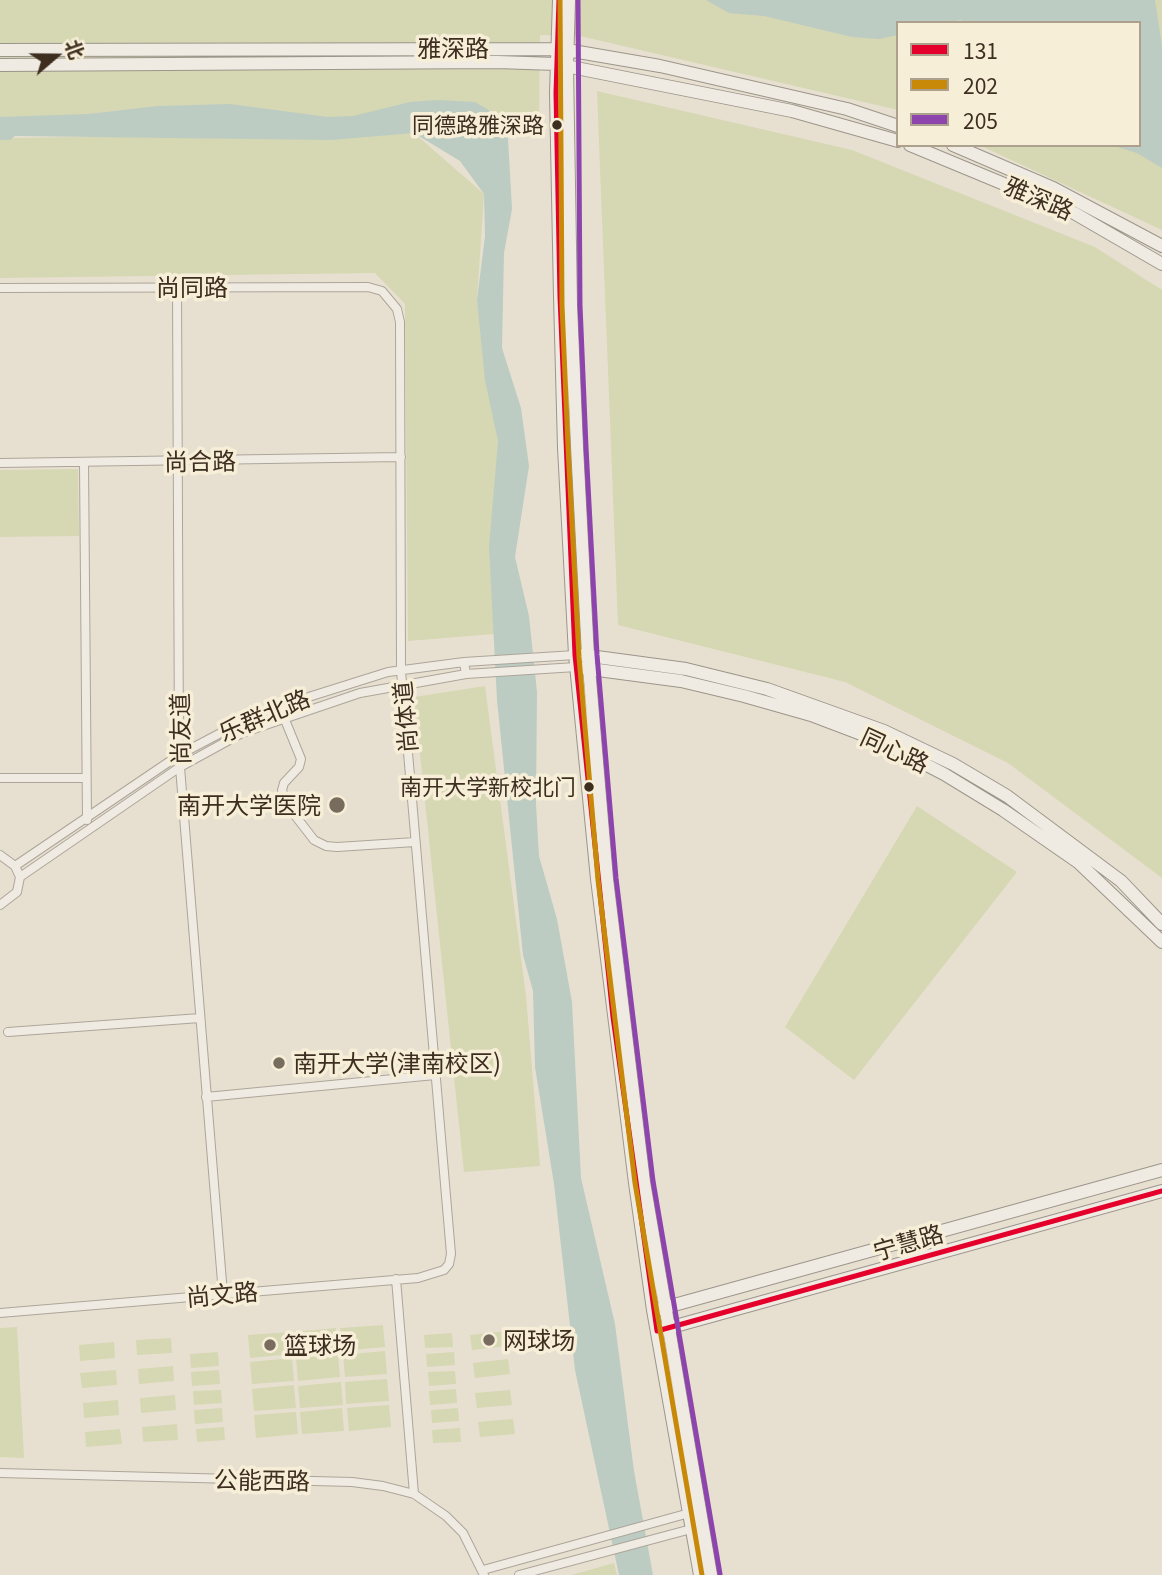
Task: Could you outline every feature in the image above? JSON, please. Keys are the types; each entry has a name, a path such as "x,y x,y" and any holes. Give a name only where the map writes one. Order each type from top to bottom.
{"main road":[{"path":"559,0 563,25"},
{"path":"569,0 563,25 561,55 582,661 658,1309 694,1512 700,1575"},
{"path":"533,48 548,42 563,25"},
{"name":"雅深路","path":"0,50 533,48 792,111 896,140"},
{"name":"雅深路","path":"0,65 526,63 561,55 687,72 847,109 896,125"},
{"name":"雅深路","path":"915,147 1074,213 1162,264"},
{"name":"雅深路","path":"958,147 1053,188 1162,246"},
{"name":"同心路","path":"582,661 686,669 767,689 825,708 907,742 953,764 1007,796 1121,881 1162,924"},
{"name":"同心路","path":"582,661 744,695 811,715 882,742 944,774 1003,810 1078,862 1162,942"},
{"name":"宁慧路","path":"658,1309 1162,1170"},
{"name":"宁慧路","path":"662,1330 1162,1191"},
{"path":"696,1527 711,1575"}],"street":[{"name":"尚友道","path":"177,287 179,755 223,1294"},
{"name":"尚同路","path":"0,288 368,287 382,292"},
{"name":"尚体道","path":"382,292 397,309 400,322 401,671 451,1254 449,1264 444,1270"},
{"name":"尚合路","path":"0,463 401,457"},
{"path":"84,463 87,833"},
{"name":"乐群北路","path":"15,866 179,755 279,706 337,687 401,671 464,662 538,657 582,661"},
{"name":"乐群北路","path":"20,877 180,767 242,733 360,693 402,684 466,674 540,669 582,661"},
{"path":"464,662 466,674"},
{"path":"279,706 300,759 299,767 284,783 282,790 287,805 314,841 337,847 415,842"},
{"path":"0,778 86,778"},
{"path":"0,855 15,866 20,877 17,892 0,905"},
{"path":"8,1032 200,1018"},
{"path":"206,1097 435,1075"},
{"name":"尚文路","path":"0,1313 418,1278 444,1270"},
{"path":"396,1279 414,1494"},
{"name":"公能西路","path":"0,1473 352,1482 414,1494 463,1533 483,1573"},
{"path":"483,1573 694,1512"},
{"path":"519,1575 696,1527"}],"green space":[{"path":"0,0 1162,0 1162,230 983,147 1141,147 1141,21 896,21 896,110 580,36 540,35 539,120 0,123"},
{"path":"597,91 852,150 1095,247 1162,290 1162,878 1008,763 845,682 618,625"},
{"path":"414,133 484,194 477,300 498,441 494,634 408,641 405,304 375,273 0,278 0,138"},
{"path":"78,469 79,536 0,537 0,470"},
{"path":"485,686 526,996 540,1166 464,1172 414,697"},
{"path":"917,806 1017,872 854,1080 785,1027"},
{"name":"篮球场","path":"383,1325 385,1347 342,1351 340,1328"},
{"path":"17,1327 24,1458 0,1457 0,1328"},
{"name":"篮球场","path":"336,1328 338,1351 295,1354 293,1332"},
{"name":"网球场","path":"506,1331 507,1346 472,1350 470,1335"},
{"name":"篮球场","path":"291,1332 292,1354 250,1358 248,1335"},
{"path":"452,1333 453,1347 425,1348 424,1335"},
{"path":"171,1338 172,1353 137,1355 136,1340"},
{"path":"114,1342 115,1358 80,1361 79,1345"},
{"name":"篮球场","path":"385,1351 387,1374 345,1377 343,1355"},
{"path":"218,1352 219,1366 191,1368 190,1354"},
{"path":"454,1352 455,1365 427,1367 426,1354"},
{"name":"篮球场","path":"338,1355 340,1377 298,1381 296,1358"},
{"name":"篮球场","path":"292,1358 294,1381 252,1384 250,1362"},
{"name":"网球场","path":"508,1359 510,1374 475,1378 473,1363"},
{"path":"173,1366 174,1381 139,1384 138,1369"},
{"path":"116,1370 117,1385 82,1388 80,1373"},
{"path":"219,1370 220,1384 192,1386 191,1372"},
{"path":"455,1371 456,1384 429,1386 428,1372"},
{"name":"篮球场","path":"387,1379 389,1401 346,1404 345,1382"},
{"name":"篮球场","path":"341,1382 343,1405 300,1408 298,1386"},
{"name":"篮球场","path":"294,1385 296,1408 254,1411 252,1389"},
{"path":"456,1389 457,1403 430,1405 429,1391"},
{"path":"221,1390 222,1403 194,1405 193,1391"},
{"name":"网球场","path":"510,1390 512,1405 477,1408 475,1393"},
{"path":"175,1395 176,1410 141,1413 140,1398"},
{"path":"118,1400 119,1415 84,1418 83,1403"},
{"name":"篮球场","path":"389,1405 391,1427 349,1431 347,1408"},
{"path":"222,1408 223,1422 195,1424 194,1410"},
{"name":"篮球场","path":"342,1408 344,1431 302,1434 300,1412"},
{"path":"458,1408 459,1421 432,1423 431,1410"},
{"name":"篮球场","path":"296,1412 298,1434 256,1438 254,1415"},
{"name":"网球场","path":"513,1419 515,1434 480,1437 478,1422"},
{"path":"177,1424 178,1440 143,1442 142,1427"},
{"path":"224,1427 225,1440 197,1442 196,1429"},
{"path":"460,1428 461,1442 433,1443 432,1430"},
{"path":"120,1429 122,1444 86,1447 85,1432"},
{"path":"614,1563 617,1575 571,1575 575,1574"}],"shaded area":[{"path":"706,0 1155,0 1162,46 1162,168 1137,153 1118,147 1141,147 1141,21 896,21 896,35 879,39 852,37 764,16 729,13"},
{"path":"410,102 475,102 497,115 508,138 512,209 504,253 502,348 521,408 529,466 515,557 529,616 537,692 536,804 539,856 557,919 572,1002 581,1178 615,1324 634,1471 653,1575 619,1575 575,1370 554,1184 535,1067 533,991 523,955 497,700 489,547 498,441 485,380 477,300 485,236 484,194 460,161 414,133 331,140 15,136 10,140 0,140 0,117 230,104 328,117 353,116"}],"transit line":[{"name":"131","path":"559,0 556,93 560,297 575,655 613,1017 657,1331 1162,1191"},
{"name":"202","path":"560,0 562,305 568,447 579,657 598,880 635,1183 702,1575"},
{"name":"205","path":"578,0 580,305 586,447 597,655 616,878 653,1181 720,1574"}],"place":[{"name":"同德路雅深路","path":"557,125"},
{"name":"南开大学新校北门","path":"589,787"},
{"name":"南开大学医院","path":"337,805"},
{"name":"南开大学(津南校区)","path":"279,1063"},
{"name":"网球场","path":"489,1340"},
{"name":"篮球场","path":"270,1345"}]}
